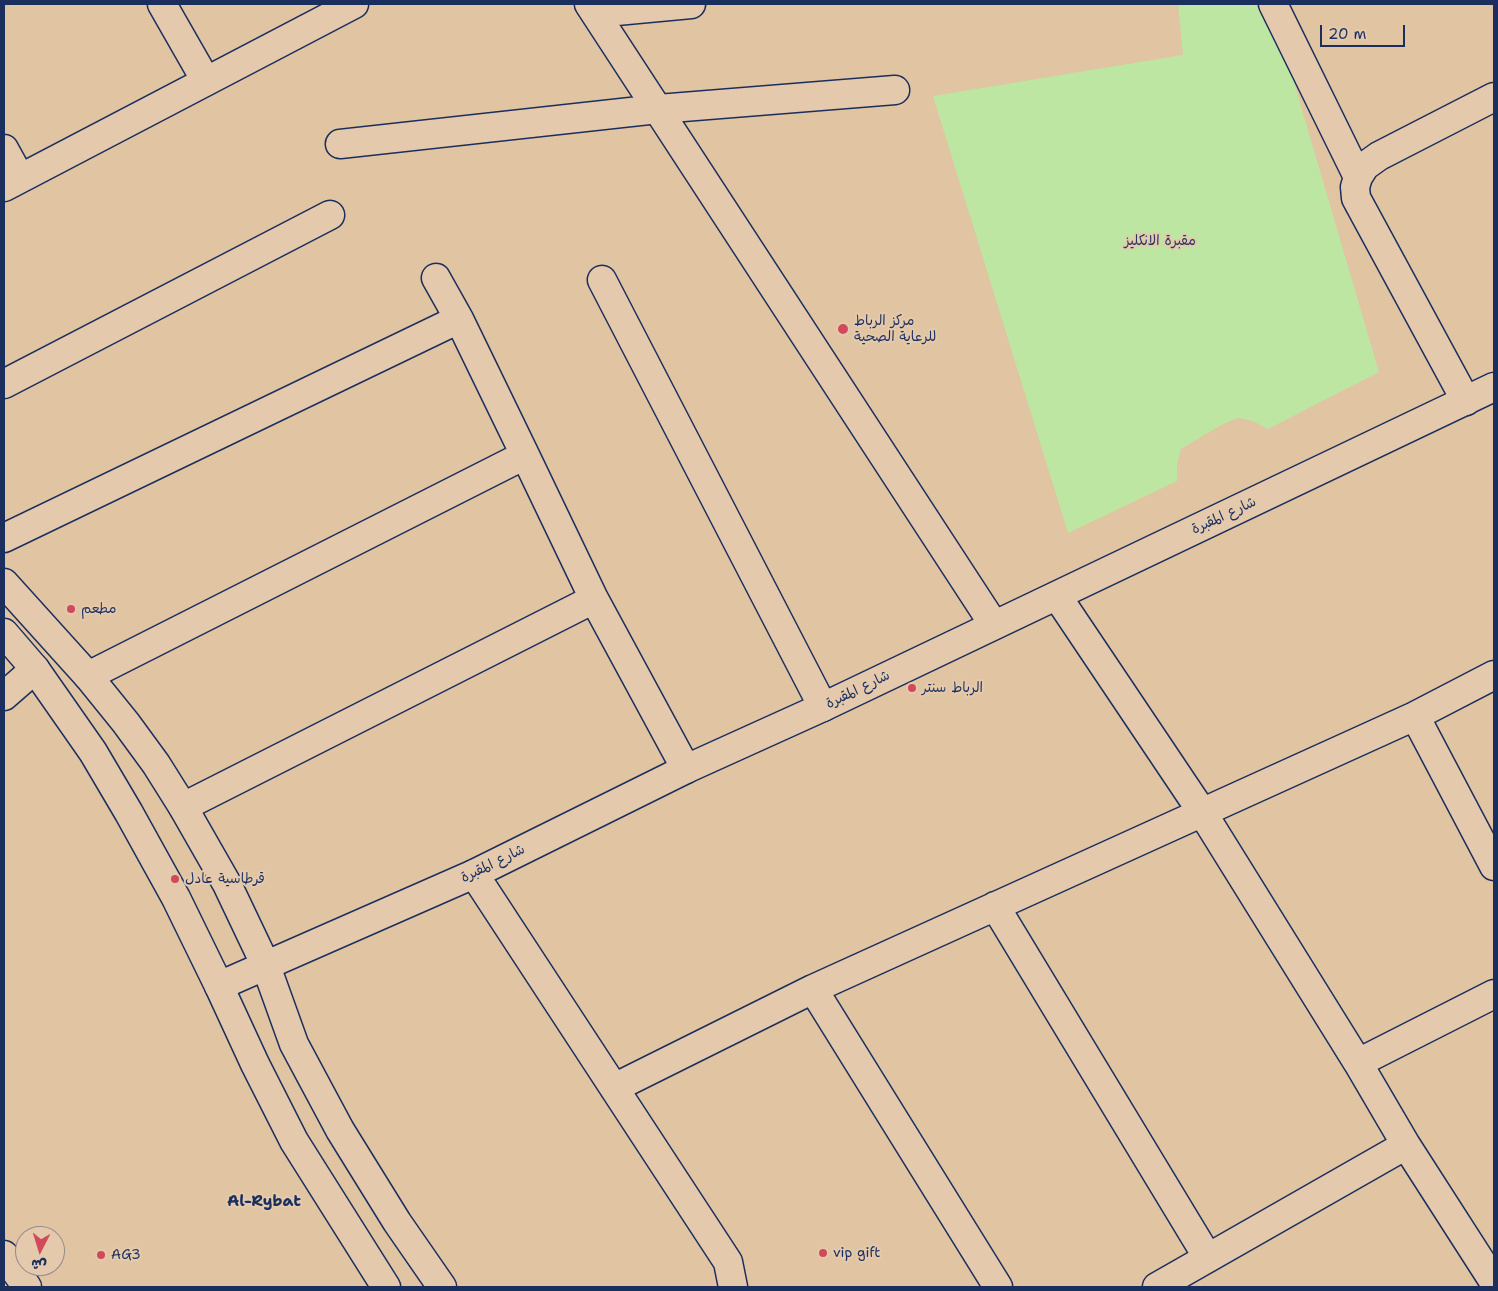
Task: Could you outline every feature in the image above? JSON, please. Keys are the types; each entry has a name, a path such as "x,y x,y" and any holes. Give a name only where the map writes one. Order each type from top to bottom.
{"street":[{"path":"162,4 206,81"},
{"path":"4,149 12,183 354,4"},
{"path":"592,8 691,4"},
{"path":"1273,4 1358,177"},
{"path":"592,8 994,625"},
{"path":"340,144 658,109 895,90"},
{"path":"1466,401 1356,198 1356,187 1358,177 1365,166 1379,156 1494,97"},
{"path":"4,384 330,215"},
{"path":"436,278 459,320 594,599 686,769"},
{"path":"602,280 823,706"},
{"path":"4,538 459,320"},
{"name":"شارع المقبرة","path":"219,986 474,874 686,769 1057,596 1494,387"},
{"path":"88,676 525,455"},
{"path":"4,583 88,676 126,723 183,807 227,884 266,966 294,1044 340,1130 397,1222 442,1287"},
{"path":"1057,596 1202,812 1358,1063 1406,1145 1494,1282"},
{"path":"183,807 594,599"},
{"path":"4,633 35,669 92,752 129,813 176,898 254,1064 294,1141 386,1287"},
{"path":"4,696 35,669"},
{"path":"614,1088 813,989 1416,716 1494,675"},
{"path":"1416,716 1494,866"},
{"path":"474,874 728,1262 733,1287"},
{"path":"995,906 1208,1258"},
{"path":"813,989 998,1287"},
{"path":"1358,1063 1494,994"},
{"path":"1157,1287 1406,1145"},
{"path":"4,1255 26,1287"}],"green space":[{"name":"مقبرة الانكليز","path":"1178,4 1271,4 1379,372 1268,429 1253,421 1238,418 1221,425 1181,449 1177,465 1177,481 1068,533 933,96 1183,55"}],"place":[{"name":"مركز الرباط للرعاية الصحية","path":"843,329"},
{"name":"مطعم","path":"71,609"},
{"name":"الرباط سنتر","path":"912,688"},
{"name":"قرطاسية عادل","path":"175,879"},
{"name":"vip gift","path":"823,1253"},
{"name":"AG3","path":"101,1255"}],"district":[{"name":"Al-Rybat","path":"264,1202"}]}
